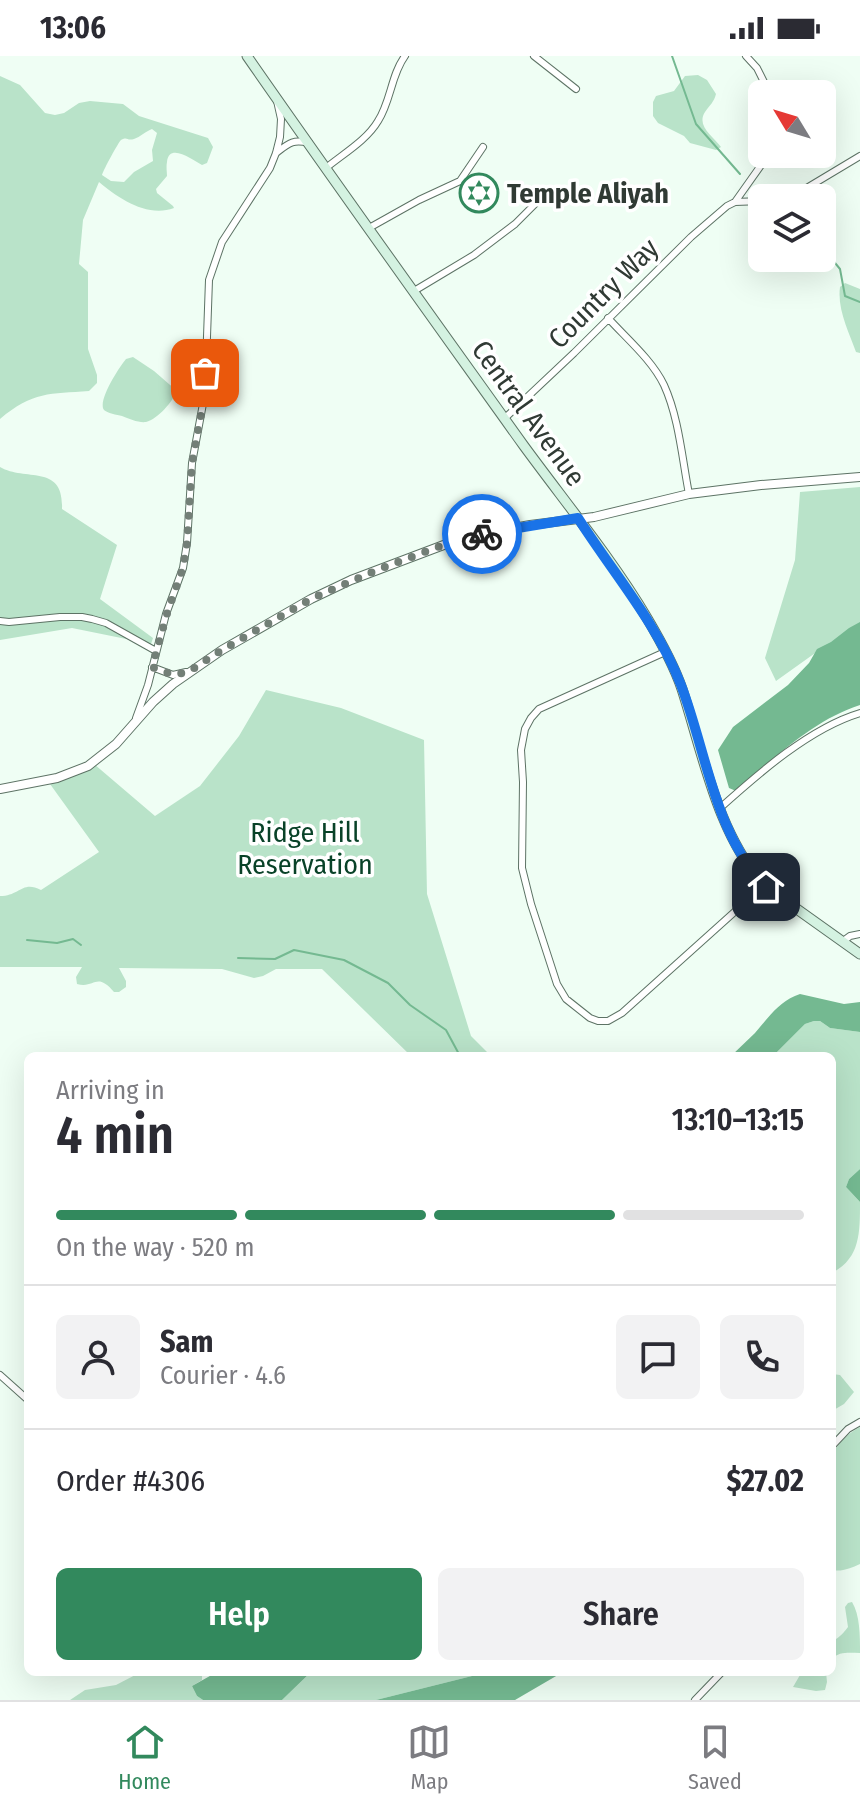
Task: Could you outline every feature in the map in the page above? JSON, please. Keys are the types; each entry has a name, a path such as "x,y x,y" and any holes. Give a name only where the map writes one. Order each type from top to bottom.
{"main road":[{"name":"Central Avenue","path":"247,56 647,618 681,685 729,832 754,875 766,887 860,954"}],"street":[{"path":"326,168 377,124 397,68 405,56"},
{"path":"534,56 576,89"},
{"path":"746,56 763,80"},
{"path":"134,724 183,568 192,463 205,393 209,280 222,242 270,168 276,153 281,119 276,97"},
{"path":"276,153 291,142 309,143"},
{"path":"369,228 460,181 483,147"},
{"path":"813,184 860,156"},
{"name":"Country Way","path":"505,418 691,237 735,202 759,168"},
{"path":"735,202 748,202"},
{"path":"414,291 474,255 515,224 535,204"},
{"path":"608,318 663,383 676,423 689,494"},
{"path":"0,789 57,778 88,766 116,744 153,702 188,672 222,650 311,599 454,541 480,534 594,517 689,494 860,477"},
{"path":"0,621 82,617 106,623 156,651"},
{"path":"665,652 539,709 525,729 521,750 522,868 557,984 566,999 590,1018 608,1021 622,1013 766,887"},
{"path":"152,667 173,675 188,672"},
{"path":"720,808 744,786 808,739 860,713"},
{"path":"842,942 860,934"},
{"path":"0,1375 24,1396"},
{"path":"836,1442 860,1422"},
{"path":"695,1700 718,1676"}],"green space":[{"path":"698,75 707,80 716,94 703,122 721,147 716,150 690,143 684,136 658,123 653,116 656,96 674,91 685,76"},
{"path":"0,76 20,85 45,113 64,113 79,103 90,101 123,104 139,116 208,138 213,147 207,163 202,165 177,153 169,156 167,176 156,189 174,208 154,210 134,205 99,182 83,220 79,264 88,272 88,349 97,383 89,391 32,399 0,419","holes":["152,129 157,133 152,150 153,161 124,182 111,181 102,175 121,140 134,139"]},
{"path":"845,283 860,289 860,353 856,352 842,312 840,287"},
{"path":"133,357 177,391 164,409 146,422 110,413 103,406 106,392 115,376 126,359"},
{"path":"0,467 50,479 61,495 62,509 117,545 100,599 153,638 151,644 72,628 0,640"},
{"path":"860,487 860,679 818,651 776,681 765,658 795,560 800,492"},
{"name":"Ridge Hill Reservation","path":"266,690 341,708 424,740 427,894 471,1036 487,1052 407,1052 322,969 276,969 254,978 222,969 119,968 126,987 114,992 99,982 77,984 76,977 82,967 0,967 0,896 29,887 41,890 99,852 50,784 94,764 155,816 200,786 239,736"},
{"path":"820,1021 830,1028 860,1032 860,1169 849,1179 846,1187 860,1202 859,1235 848,1260 836,1270 836,1052 777,1052 805,1024"},
{"path":"836,1374 840,1375 854,1392 836,1409"},
{"path":"860,1427 860,1564 836,1570 836,1449"},
{"path":"852,1602 858,1619 860,1653 836,1656 836,1640 848,1627 845,1607"},
{"path":"133,1676 202,1676 202,1680 192,1686 203,1700 70,1700 85,1690 116,1685"},
{"path":"307,1676 472,1676 376,1700 282,1700"},
{"path":"799,1676 826,1676 825,1690 793,1687"}],"shaded area":[{"path":"860,622 860,705 810,730 736,791 729,788 718,750 733,727 788,685 809,663 817,649"},
{"path":"800,994 844,1004 860,1002 860,1032 830,1028 820,1021 814,1021 805,1024 777,1052 735,1052 780,1005"},
{"path":"860,1169 860,1202 846,1187 849,1179"},
{"path":"210,1676 307,1676 282,1700 203,1700 192,1686"},
{"path":"472,1676 556,1676 515,1700 376,1700"}],"waterway":[{"path":"672,56 696,124 740,174"},
{"path":"836,264 840,269 845,296 860,302"},
{"path":"27,940 57,943 73,939 81,945"},
{"path":"238,958 275,959 294,950 344,960 388,983 410,1005 446,1030 458,1052"}],"way so far":[{"path":"205,373 205,393 192,463 183,568 152,667 173,675 188,672 311,599 351,580 454,541 482,534"}],"place":[{"name":"Temple Aliyah","path":"479,193"}],"route":[{"path":"482,534 578,518 647,618 665,652 681,685 729,832 754,875 766,887"}]}
